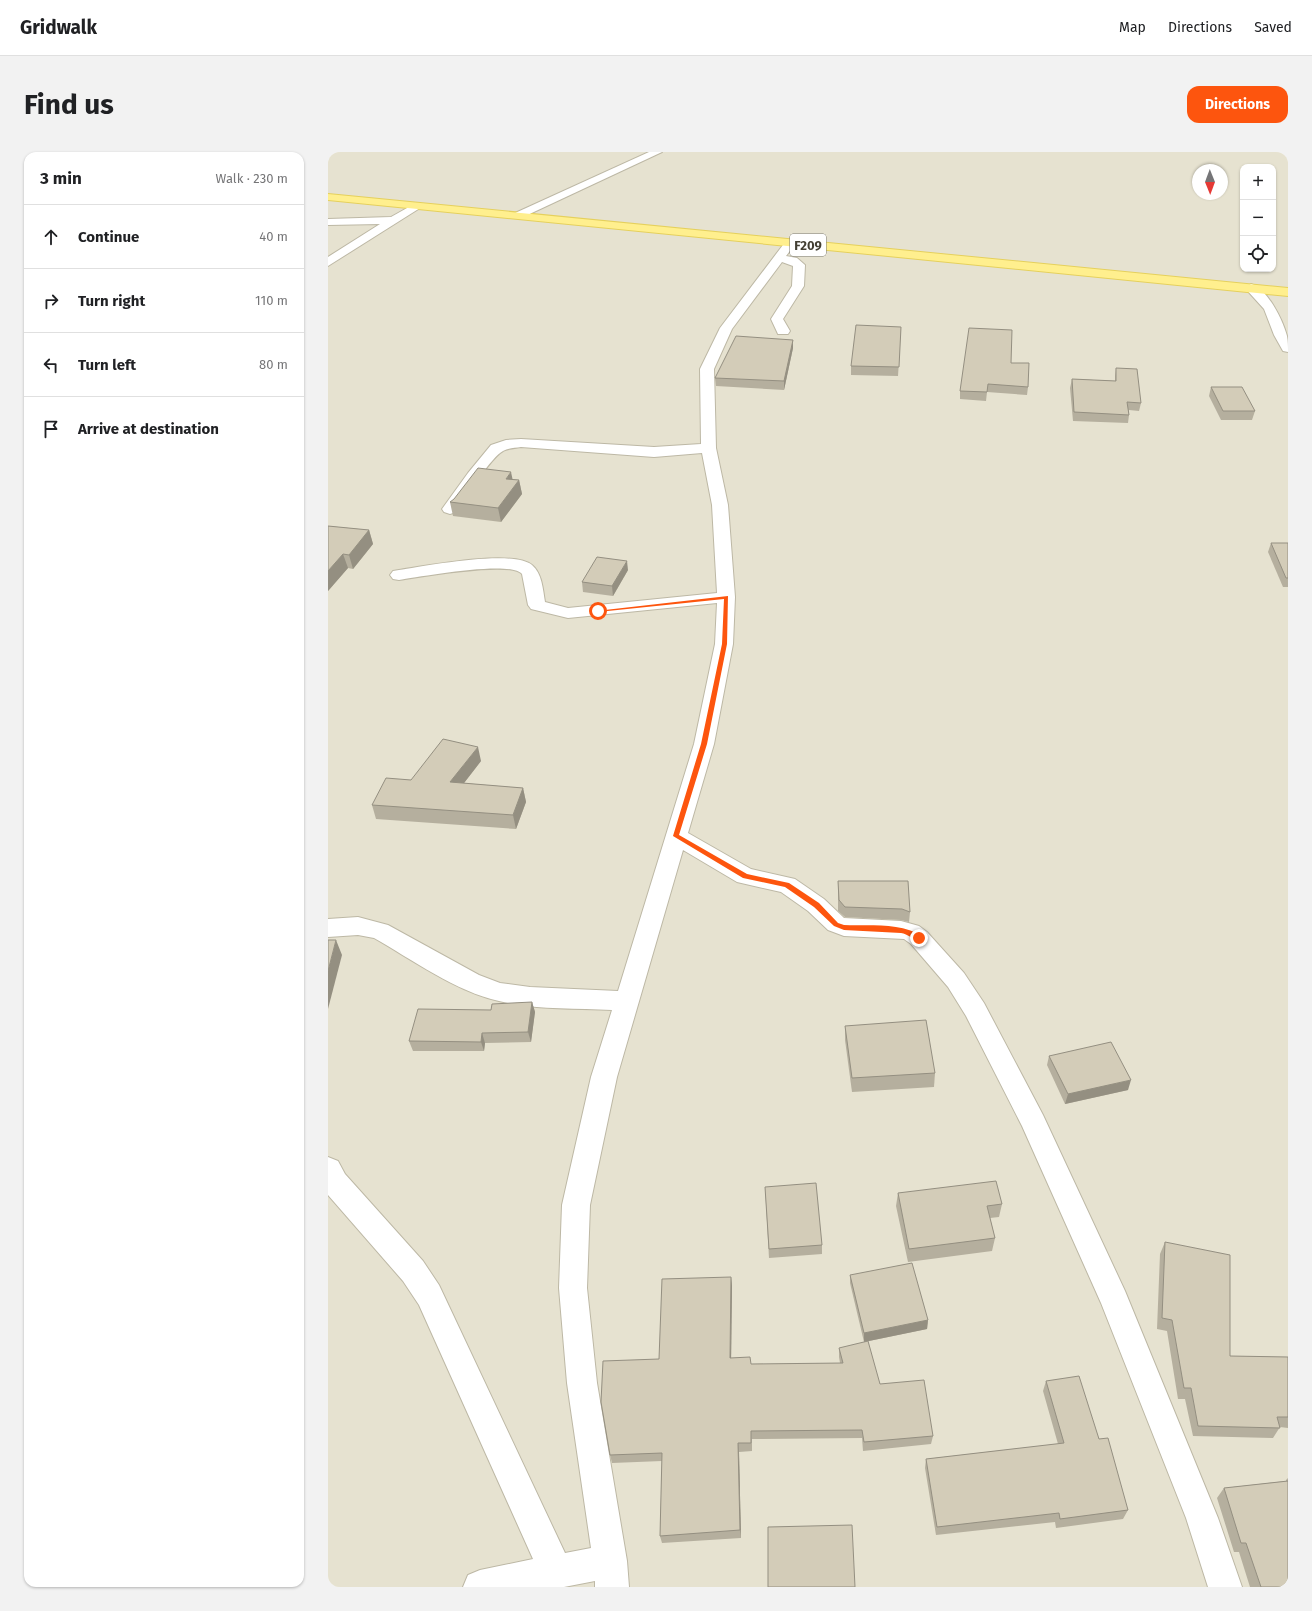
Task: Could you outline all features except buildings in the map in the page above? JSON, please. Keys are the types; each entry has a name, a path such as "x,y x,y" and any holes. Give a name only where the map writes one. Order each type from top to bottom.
{"main road":[{"name":"F209","path":"328,197 517,216 784,251 1288,292"}],"street":[{"path":"517,216 657,152"},
{"path":"328,262 416,206"},
{"path":"328,222 394,220"},
{"path":"480,1587 556,1572 611,1574 582,1383 573,1288 576,1205 604,1077 704,744 724,644 726,597 720,505 709,448 707,369 726,328 784,251 799,265 798,286 777,318 783,331"},
{"path":"1251,288 1272,313 1275,325 1288,348"},
{"path":"450,509 477,470 496,448 506,444 521,443 654,452 709,448"},
{"path":"399,575 489,564 524,566 529,572 537,605 568,613 726,597"},
{"path":"676,836 745,876 787,885 816,905 836,924 844,927 901,930 911,932 919,938 956,980 975,1010 1034,1123 1115,1301 1202,1518 1225,1587"},
{"path":"328,928 358,926 380,931 471,982 499,992 530,996 627,1001"},
{"path":"328,1169 335,1183 413,1271 429,1295 556,1572"}],"shaded area":[{"path":"328,152 1288,152 1288,1587 328,1587"}],"route":[{"path":"598,611 726,597 724,644 704,744 676,836 745,876 776,881 787,885 808,898 836,924 844,927 901,930 911,932 919,938"}]}
